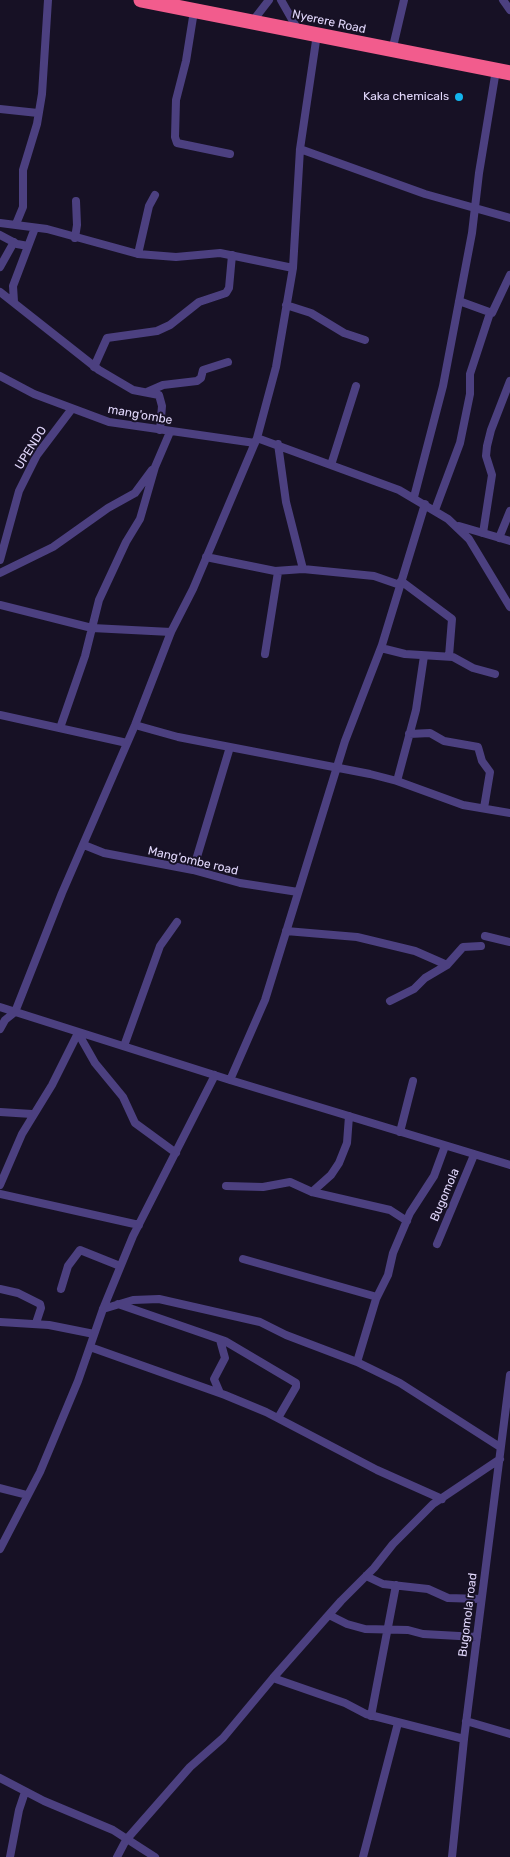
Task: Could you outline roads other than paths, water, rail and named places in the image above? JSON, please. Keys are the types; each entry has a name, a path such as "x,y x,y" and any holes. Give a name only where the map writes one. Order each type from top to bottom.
{"highway":[{"name":"Nyerere Road","path":"149,1 506,71"}],"street":[{"path":"16,224 23,207 23,170 38,113 48,0"},
{"path":"252,22 269,0"},
{"path":"280,0 298,30"},
{"path":"392,50 404,0"},
{"path":"503,0 510,10"},
{"path":"194,11 186,61 176,100 175,137 177,143 230,154"},
{"path":"0,1029 5,1020 16,1012 135,725 171,632 206,557 256,440 276,367 293,268 300,149 317,34"},
{"path":"414,497 443,386 472,234 475,207 506,71"},
{"path":"0,109 38,113"},
{"path":"300,149 425,194 510,218"},
{"path":"138,254 149,206 155,195"},
{"path":"75,238 77,225 76,202"},
{"path":"0,223 35,228 138,254 176,257 210,252 293,268"},
{"path":"14,302 13,286 35,228"},
{"path":"0,235 28,246"},
{"path":"0,267 14,242"},
{"path":"94,367 107,338 158,331 170,325 202,300 226,293 229,288 232,255"},
{"path":"434,510 460,444 470,394 470,374 490,313 494,312 510,275"},
{"path":"0,292 94,367 124,385 145,393 156,393 160,396 162,406 160,430"},
{"path":"459,301 490,313"},
{"path":"286,306 311,313 344,333 365,340"},
{"path":"145,393 163,384 197,381 203,370 228,362"},
{"name":"mang'ombe","path":"0,376 19,388 72,410 109,422 145,426 170,432 256,440 278,444 414,497 455,525"},
{"path":"483,533 492,477 486,456 487,446 510,380"},
{"path":"331,465 356,386"},
{"name":"UPENDO","path":"0,560 19,491 37,455 72,410"},
{"path":"60,728 98,605 110,574 142,515 155,467 170,432"},
{"path":"278,444 286,502 303,569"},
{"path":"0,573 53,547 108,508 135,493 155,467"},
{"path":"230,1080 260,1016 356,710 381,648 425,504"},
{"path":"499,538 510,511"},
{"path":"455,525 510,540"},
{"path":"455,525 468,539 510,607"},
{"path":"206,557 278,572 303,569 374,576 400,583 452,619 449,656"},
{"path":"265,654 278,572"},
{"path":"0,605 92,628 171,632"},
{"path":"381,648 405,654 449,656 473,668 494,674"},
{"path":"397,781 416,710 424,656"},
{"path":"0,715 127,743"},
{"path":"135,725 178,737 397,781 463,805 510,813"},
{"path":"409,734 432,734 444,741 478,747 482,762 490,772 484,808"},
{"path":"193,870 230,747"},
{"name":"Mang'ombe road","path":"84,845 104,853 193,870 240,883 298,892"},
{"path":"124,1046 160,946 176,922"},
{"path":"286,931 340,935 376,941 415,951 447,964"},
{"path":"485,936 510,942"},
{"path":"390,1001 412,990 427,976 447,964 463,947 481,946"},
{"path":"0,1007 474,1156 510,1165"},
{"path":"0,1185 15,1148 32,1114 52,1085 78,1033"},
{"path":"78,1033 95,1063 123,1097 135,1123 176,1152"},
{"path":"0,1549 40,1472 120,1266 215,1075"},
{"path":"400,1132 413,1081"},
{"path":"0,1112 32,1114"},
{"path":"312,1192 331,1175 339,1163 347,1143 349,1116"},
{"path":"357,1362 377,1297 388,1275 393,1252 421,1194 434,1176 446,1146"},
{"name":"Bugomola","path":"437,1244 474,1156"},
{"path":"226,1186 263,1187 286,1181 312,1192 390,1210 407,1221"},
{"path":"0,1194 139,1225"},
{"path":"61,1289 68,1266 80,1250 120,1266"},
{"path":"243,1259 267,1268 377,1297"},
{"path":"0,1289 18,1293 40,1304 41,1308 36,1323"},
{"path":"103,1309 146,1298 159,1299 254,1320 357,1362 400,1383 501,1453 510,1456"},
{"path":"118,1304 220,1340 296,1383 296,1388 278,1418"},
{"path":"0,1322 36,1323 94,1334"},
{"path":"220,1340 225,1358 214,1379 220,1393"},
{"path":"90,1347 220,1393 278,1418 370,1466 442,1499"},
{"name":"Bugomola road","path":"452,1857 466,1722 510,1375"},
{"path":"117,1857 126,1840 192,1765 223,1738 341,1600 366,1576 393,1544 427,1510 501,1453"},
{"path":"0,1488 27,1495"},
{"path":"366,1576 384,1584 428,1589 450,1598 481,1599"},
{"path":"371,1716 382,1652 389,1630 396,1585"},
{"path":"330,1615 355,1626 477,1637"},
{"path":"273,1678 345,1703 371,1716 464,1739"},
{"path":"466,1722 510,1734"},
{"path":"363,1857 398,1723"},
{"path":"0,1778 25,1792 113,1830 155,1857"},
{"path":"10,1857 19,1810 25,1792"}],"place":[{"name":"Kaka chemicals","path":"459,97"}]}
